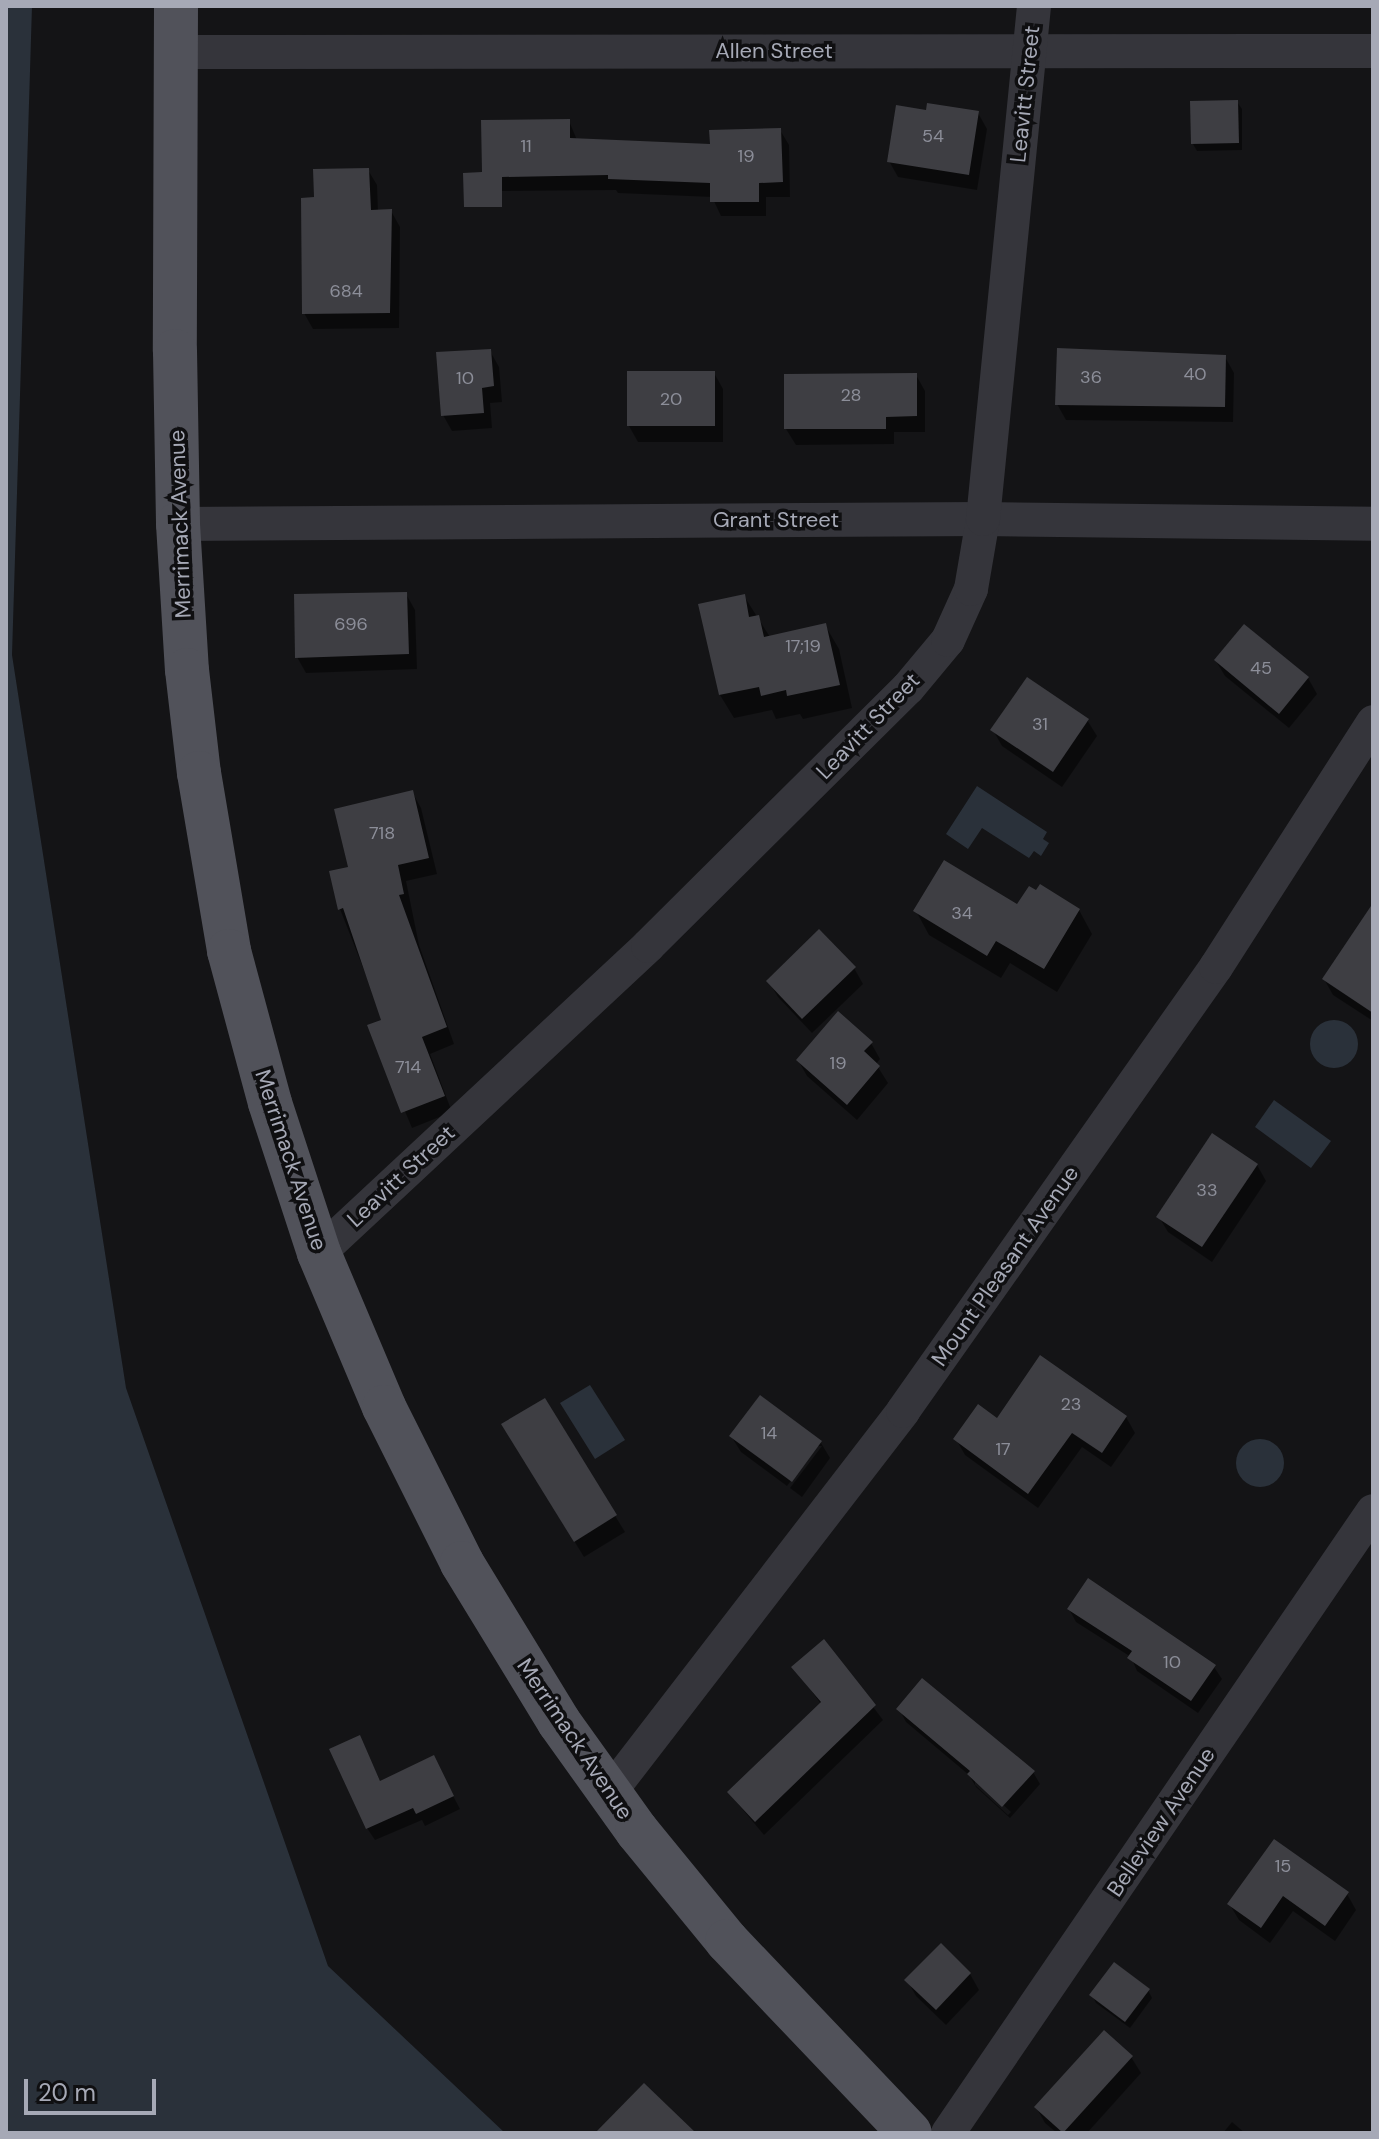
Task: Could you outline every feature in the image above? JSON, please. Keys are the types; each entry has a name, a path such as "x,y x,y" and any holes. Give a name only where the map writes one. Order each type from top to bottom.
{"main road":[{"name":"Merrimack Avenue","path":"176,6 178,524 187,670 199,773 229,951 270,1103 319,1253 384,1407 462,1563 559,1722 727,1941 910,2133"}],"street":[{"name":"Leavitt Street","path":"319,1253 648,946 908,688 948,640 971,589 983,519 1034,6"},
{"name":"Allen Street","path":"176,52 1373,51"},
{"name":"Grant Street","path":"178,524 983,519 1373,524"},
{"name":"Mount Pleasant Avenue","path":"610,1792 903,1411 1216,967 1373,722"},
{"name":"Belleview Avenue","path":"948,2133 1373,1511"}],"shaded area":[{"path":"6,6 32,6 12,655 126,1388 328,1966 505,2133 6,2133"},
{"path":"977,786 1047,832 1043,839 1049,843 1041,856 1034,851 1029,858 982,828 968,849 946,834"},
{"path":"1334,1020 1351,1027 1358,1044 1351,1061 1334,1068 1317,1061 1310,1044 1317,1027"},
{"path":"1274,1100 1331,1141 1311,1168 1255,1127"},
{"path":"590,1385 625,1440 595,1459 560,1403"},
{"path":"1260,1439 1277,1446 1284,1463 1277,1480 1260,1487 1243,1480 1236,1463 1243,1446"}],"building":[{"path":"1238,100 1239,143 1191,144 1190,101"},
{"path":"927,103 979,111 969,175 887,162 896,105 926,110"},
{"path":"570,119 570,138 710,144 709,130 781,128 783,182 759,183 759,202 710,202 710,183 608,179 608,175 502,177 502,207 464,207 463,173 482,172 481,120"},
{"path":"369,168 371,210 392,209 390,313 302,314 301,198 314,197 313,169"},
{"path":"1057,348 1226,355 1225,407 1055,405"},
{"path":"491,349 494,386 482,388 484,413 441,416 436,352"},
{"path":"627,371 715,371 715,426 627,426"},
{"path":"917,373 917,416 886,417 886,429 784,429 784,374"},
{"path":"407,592 409,654 295,658 294,594"},
{"path":"745,594 749,617 759,615 764,637 826,623 840,685 787,696 786,690 761,696 759,687 719,695 698,604"},
{"path":"1244,624 1309,677 1279,714 1214,660"},
{"path":"1027,677 1089,719 1053,772 990,730"},
{"path":"413,790 429,858 398,865 404,894 399,895 447,1027 422,1037 445,1096 401,1113 367,1025 381,1020 343,908 338,910 329,871 348,867 334,809"},
{"path":"944,860 1017,904 1029,886 1036,890 1040,884 1080,909 1044,969 996,941 987,956 913,911"},
{"path":"1373,903 1373,1013 1322,979"},
{"path":"819,929 856,967 802,1019 766,981"},
{"path":"838,1011 873,1042 864,1051 880,1066 847,1105 796,1060"},
{"path":"1212,1133 1258,1164 1202,1247 1156,1217"},
{"path":"1040,1355 1127,1416 1102,1453 1072,1433 1028,1494 953,1439 978,1404 997,1418"},
{"path":"760,1395 822,1441 792,1482 729,1436"},
{"path":"545,1398 617,1515 574,1542 501,1424"},
{"path":"1088,1578 1216,1665 1191,1701 1127,1658 1132,1651 1067,1609"},
{"path":"824,1639 876,1705 755,1822 727,1792 821,1702 791,1667"},
{"path":"922,1678 1035,1771 1002,1807 967,1774 970,1771 896,1709"},
{"path":"360,1735 380,1781 434,1755 454,1796 416,1814 413,1808 366,1829 329,1749"},
{"path":"1274,1839 1349,1892 1325,1926 1283,1896 1261,1928 1227,1904"},
{"path":"941,1943 971,1973 936,2010 904,1980"},
{"path":"1114,1962 1150,1989 1125,2022 1089,1995"},
{"path":"1104,2030 1133,2056 1063,2133 1034,2107"},
{"path":"644,2083 696,2133 595,2133"}]}
